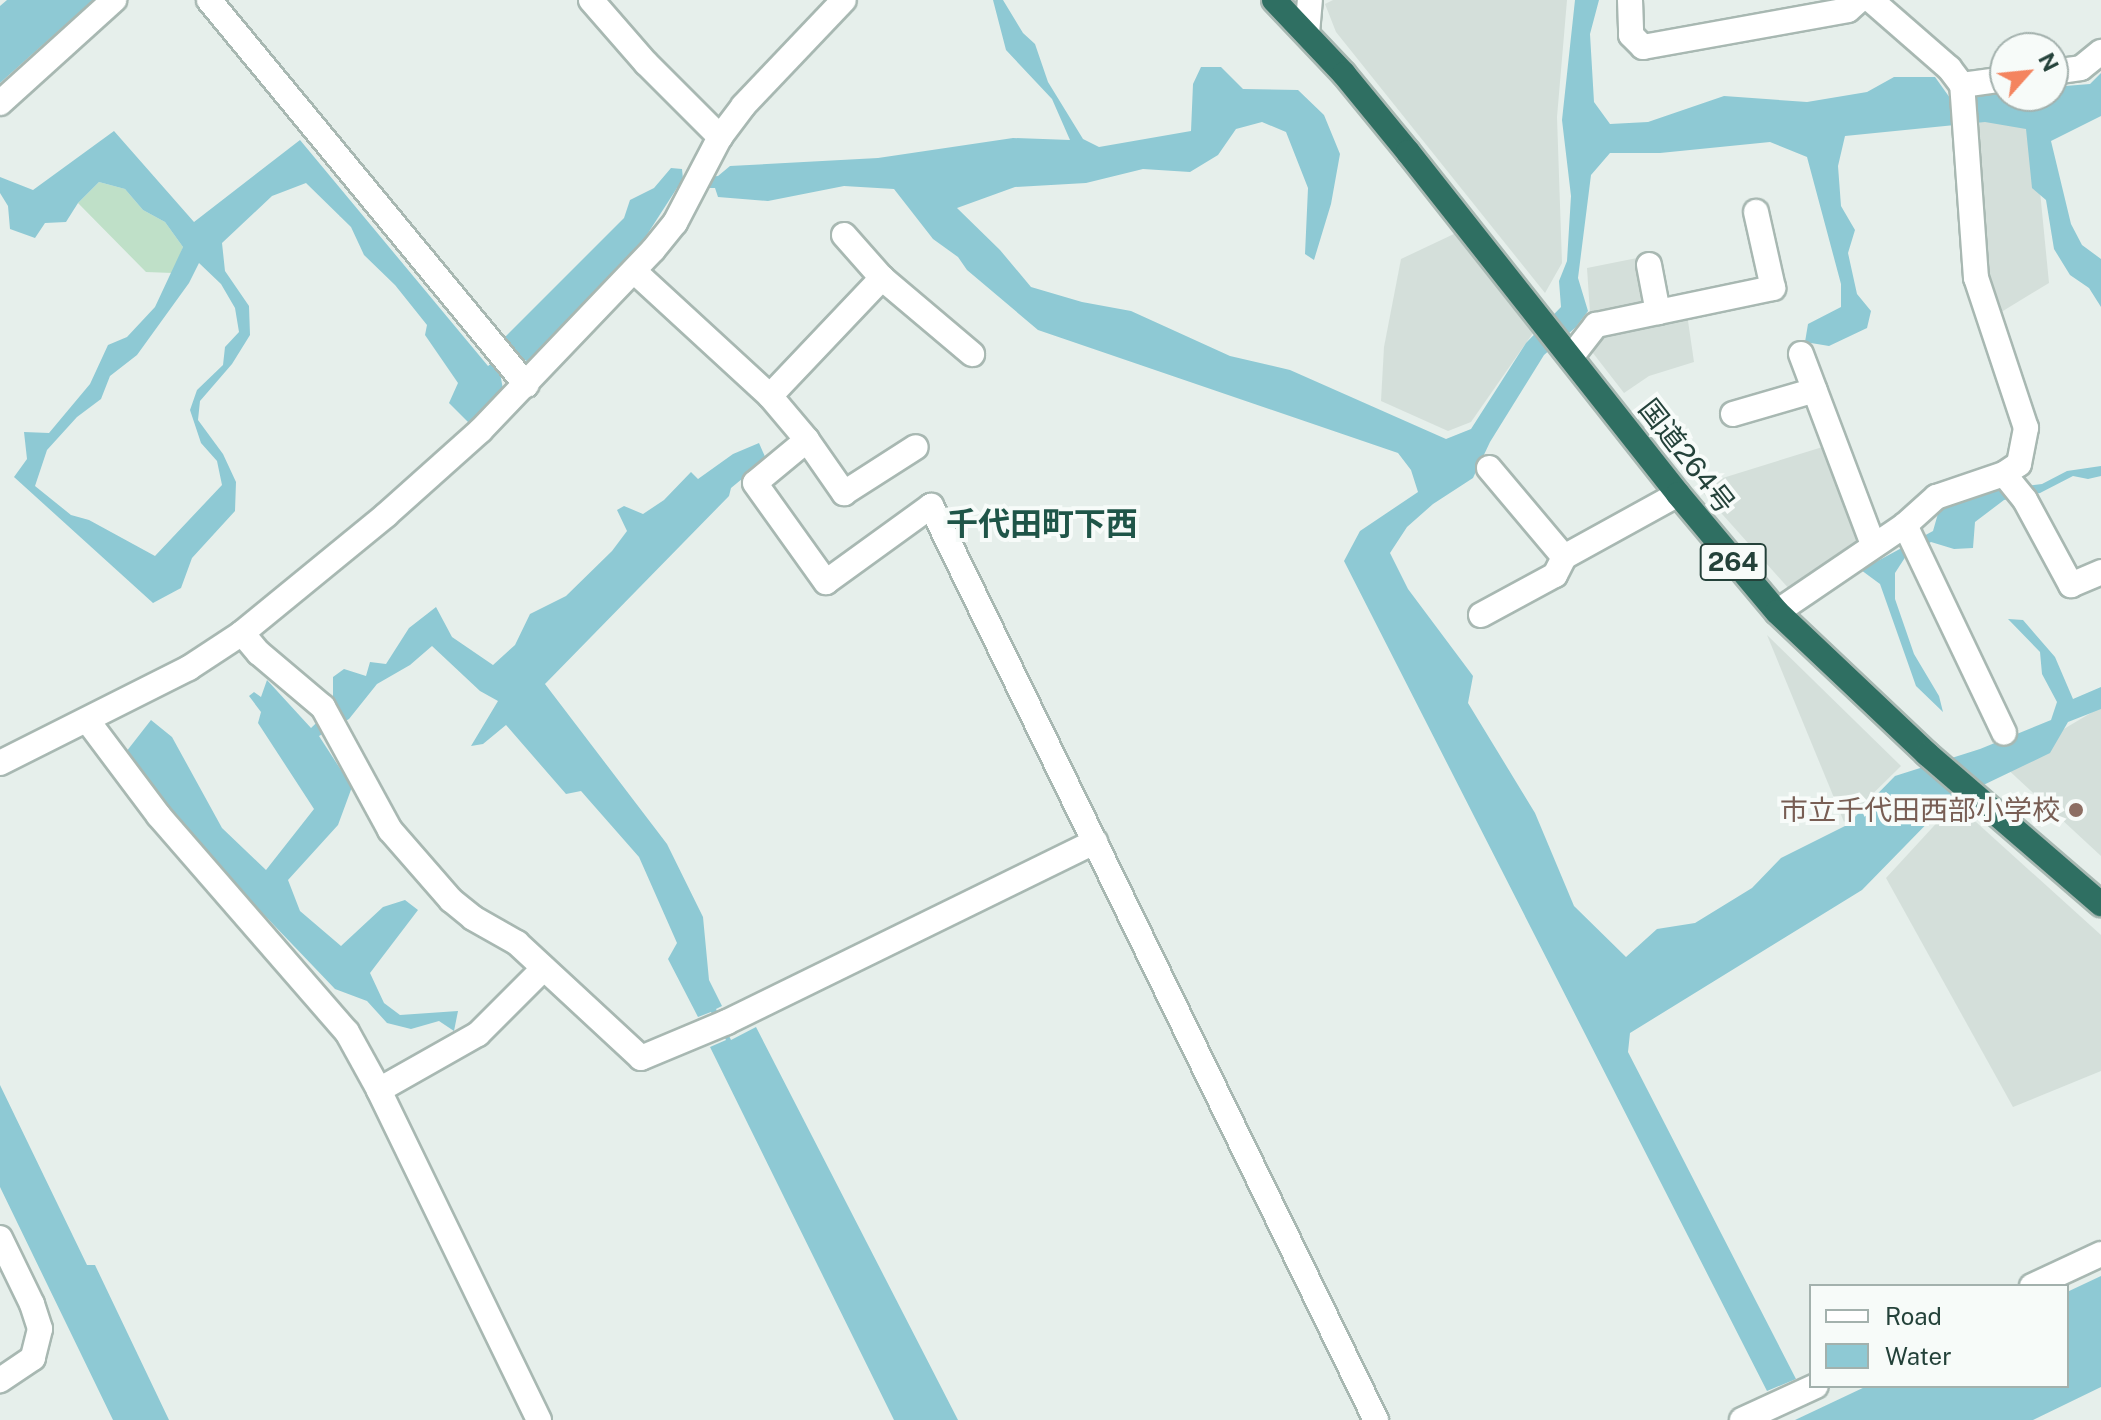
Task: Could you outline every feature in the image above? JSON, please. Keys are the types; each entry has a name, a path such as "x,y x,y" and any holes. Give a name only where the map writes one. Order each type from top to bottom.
{"highway":[{"name":"国道264号","path":"1274,0 1307,33 1399,141 1678,494 1777,612 1927,754 2101,904"}],"street":[{"path":"0,103 114,0"},
{"path":"209,0 526,385"},
{"path":"591,0 720,137"},
{"path":"0,763 189,668 242,633 386,515 526,385 634,271 675,223 720,137 780,64 844,0"},
{"path":"1307,33 1310,0"},
{"path":"1630,0 1631,35 1643,47 1848,10 1859,0"},
{"path":"1871,0 1949,68 1962,89 1976,278 2026,428 2019,464 2004,474 1936,497 1913,539"},
{"path":"2069,70 2081,68 2101,52"},
{"path":"1962,89 1989,83"},
{"path":"1567,352 1596,325 1773,288 1756,212"},
{"path":"844,235 882,278 972,354"},
{"path":"1649,265 1658,312"},
{"path":"634,271 770,396 807,440 844,493 916,447"},
{"path":"770,396 882,278"},
{"path":"1801,354 1873,545"},
{"path":"1733,414 1815,390"},
{"path":"807,440 755,483 826,582 931,506 1376,1420"},
{"path":"1489,468 1564,557"},
{"path":"2004,474 2025,500 2071,585 2101,572"},
{"path":"1481,615 1555,575 1564,557 1678,494"},
{"path":"1777,612 1873,545 1913,539"},
{"path":"1913,539 2004,733"},
{"path":"242,633 259,653 330,717 372,803 390,830 451,900 473,918 517,943 641,1058 720,1024 1095,842"},
{"path":"87,720 159,816 347,1032 379,1090 539,1420"},
{"path":"379,1090 478,1034 544,968"},
{"path":"0,1238 32,1304 40,1329 33,1358 0,1380"},
{"path":"2036,1284 2101,1254"},
{"path":"1742,1420 1812,1388"}],"shaded area":[{"path":"1333,0 1567,0 1557,117 1562,263 1545,293 1336,32 1325,4"},
{"path":"1974,118 2033,120 2049,283 1998,314 1984,276"},
{"path":"1456,233 1533,333 1471,422 1448,431 1381,401 1384,347 1401,259"},
{"path":"1642,257 1654,321 1687,314 1694,362 1649,376 1624,393 1579,335 1590,313 1587,268"},
{"path":"1829,445 1864,542 1791,591 1697,486"},
{"path":"1767,635 1901,766 1844,822"},
{"name":"市立千代田西部小学校","path":"2101,707 2101,856 2003,765"},
{"path":"1955,803 2101,935 2101,1071 2013,1107 1886,878"}],"green space":[{"path":"99,182 125,189 143,210 165,222 183,247 173,273 146,272 78,203"}],"water":[{"path":"7,0 93,0 0,83 0,6"},
{"path":"993,0 1003,0 1023,33 1035,44 1048,82 1083,139 1099,147 1191,131 1193,84 1201,67 1221,67 1243,89 1298,90 1324,115 1340,154 1331,204 1314,260 1305,254 1308,188 1286,132 1262,122 1236,129 1218,155 1190,172 1143,169 1086,183 1015,187 957,208 1000,250 1031,287 1082,302 1131,311 1230,356 1290,370 1446,439 1471,429 1526,343 1561,307 1559,281 1567,261 1571,196 1562,120 1575,0 1599,0 1590,34 1594,102 1610,124 1648,122 1724,96 1807,102 1867,92 1894,77 1935,77 1950,98 1989,94 1989,112 2069,112 2069,86 2090,84 2101,73 2101,116 2051,141 2071,224 2082,245 2101,259 2101,307 2089,288 2070,275 2054,249 2046,200 2032,188 2026,129 1985,122 1845,136 1838,166 1841,206 1855,230 1848,253 1857,294 1871,311 1867,328 1829,346 1805,342 1808,324 1841,307 1841,284 1807,157 1770,142 1660,153 1610,153 1591,175 1578,278 1588,311 1576,327 1544,355 1490,442 1473,478 1433,504 1407,527 1390,553 1408,589 1473,676 1468,703 1535,813 1574,906 1626,957 1657,929 1695,923 1752,888 1781,858 1847,825 1895,776 1980,749 2051,720 2057,702 2042,674 2040,652 2008,619 2023,620 2055,657 2073,699 2101,687 2101,709 2068,722 2050,753 1948,802 1862,890 1630,1033 1628,1052 1796,1379 1767,1391 1344,561 1360,531 1418,492 1411,470 1398,453 1038,330 967,270 958,257 933,239 894,189 844,186 768,201 718,197 715,188 677,188 641,244 527,361 515,356 499,368 503,389 469,423 449,403 458,383 425,335 427,325 395,285 364,255 351,227 306,183 272,196 222,243 225,271 249,306 250,335 232,364 200,401 198,420 223,454 236,482 235,511 192,558 181,588 153,603 14,477 27,459 24,432 49,433 90,384 108,345 127,337 155,307 183,247 165,222 143,210 125,189 99,182 78,203 66,222 45,223 35,238 10,229 8,206 0,193 0,177 33,190 114,131 194,222 300,140 488,366 510,349 505,337 624,218 630,200 654,188 671,168 682,169 683,179 718,176 730,166 878,158 1013,138 1070,140 1052,99 1006,50","holes":["199,263 221,284 235,308 239,332 225,347 223,365 197,390 190,410 201,443 217,461 222,485 155,556 89,520 71,515 35,486 47,450 77,417 101,399 110,376 137,355 189,283"]},
{"path":"759,443 766,459 731,488 729,496 545,684 667,844 703,917 709,980 722,1006 716,1009 731,1040 756,1027 958,1420 894,1420 710,1047 726,1040 711,1012 698,1017 668,959 677,943 639,857 581,791 566,794 506,725 483,744 471,746 498,701 480,691 432,646 410,665 377,684 349,719 319,736 352,787 338,825 288,880 300,911 341,946 383,907 405,900 418,910 370,973 384,1003 400,1015 458,1011 454,1031 439,1021 411,1029 387,1023 367,1001 335,989 208,856 126,752 151,720 172,737 222,828 266,870 314,809 258,723 261,712 249,696 254,692 261,697 267,680 311,728 333,707 333,677 344,669 366,676 370,662 386,664 409,628 436,607 452,637 493,665 515,645 530,614 566,596 612,551 627,531 617,510 624,506 643,514 664,500 691,472 698,479 733,454"},
{"path":"2101,466 2101,476 2088,479 2073,476 2040,493 2004,500 1975,522 1973,548 1954,549 1931,542 1906,556 1895,573 1895,599 1914,654 1939,696 1943,712 1916,686 1880,584 1861,570 1933,531 1939,510 1970,493 2042,484 2067,471"},
{"path":"0,1085 87,1265 95,1265 169,1420 113,1420 0,1187"},
{"path":"2101,1276 2101,1387 2033,1420 1795,1420 1863,1388 2069,1388 2069,1291"}],"place":[{"name":"市立千代田西部小学校","path":"2076,810"}],"district":[{"name":"千代田町下西","path":"1042,524"}]}
